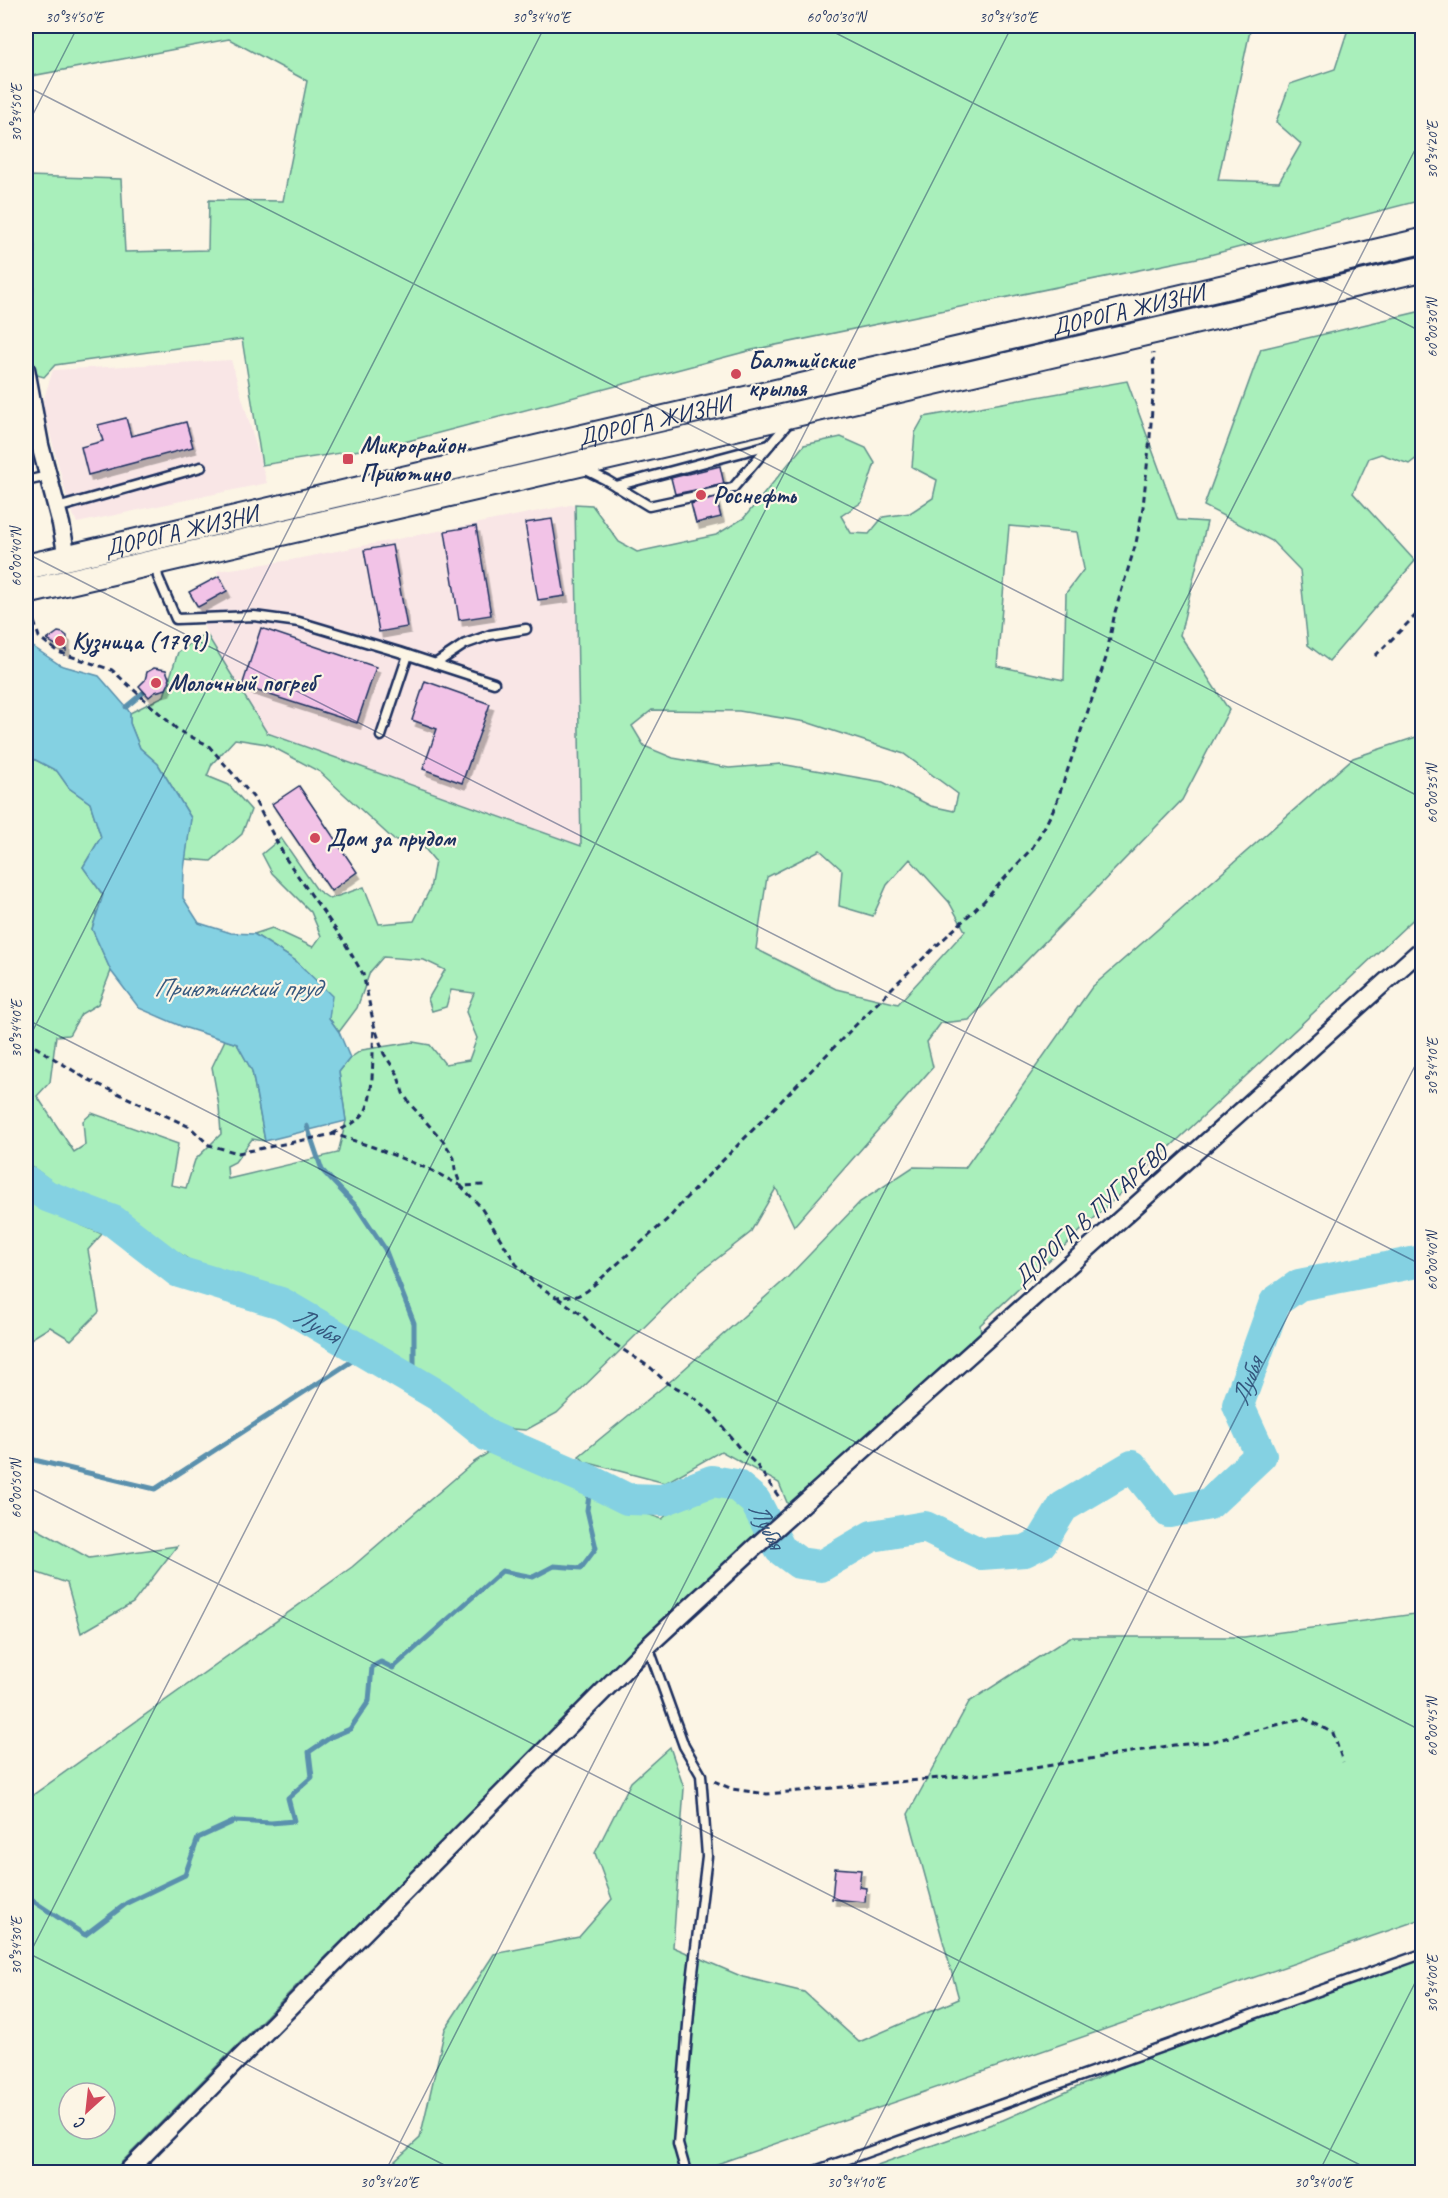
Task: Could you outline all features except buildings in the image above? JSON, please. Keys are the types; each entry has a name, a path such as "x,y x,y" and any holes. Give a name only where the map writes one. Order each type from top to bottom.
{"main road":[{"name":"ДОРОГА ЖИЗНИ","path":"26,567 1422,241"},
{"name":"ДОРОГА ЖИЗНИ","path":"27,599 156,563 1422,269"}],"street":[{"path":"26,369 30,416 57,508 66,558"},
{"name":"ДОРОГА В ПУГАРЕВО","path":"127,2172 648,1646 755,1547 1422,950"}],"lane":[{"path":"706,494 733,488 797,413"},
{"path":"616,486 769,445"},
{"path":"576,465 649,506 696,496"},
{"path":"57,508 201,467"},
{"path":"26,482 48,476"},
{"path":"156,563 158,577 176,619 254,616 299,622 408,654 494,683"},
{"path":"435,664 465,644 490,635 526,629"},
{"path":"381,736 408,654"},
{"path":"648,1646 684,1746 701,1775 707,1856 691,1989 678,2144 686,2172"},
{"path":"812,2172 1422,1954"}],"path":[{"path":"556,1297 577,1296 587,1291 669,1217 896,984 984,901 1032,848 1056,804 1080,737 1106,658 1115,612 1136,543 1143,507 1150,437 1154,381 1153,348"},
{"path":"27,599 39,637 58,652 112,670 179,731 208,745 254,797 286,859 343,940 363,974 374,1025 384,1054 397,1073 403,1093 410,1104 444,1142 454,1158 455,1170 461,1186"},
{"path":"1375,656 1422,609"},
{"path":"329,1135 347,1126 365,1112 371,1085 374,1025"},
{"path":"26,1041 85,1078 190,1126 209,1145 224,1150 238,1153 334,1134 431,1170 461,1186 480,1206 516,1264 534,1282 581,1314 605,1338 651,1368 667,1383 691,1395 712,1413 776,1490 790,1516"},
{"path":"461,1186 485,1185"},
{"path":"701,1775 732,1789 767,1794 1016,1771 1174,1745 1210,1742 1304,1718 1332,1733 1343,1762"}],"shaded area":[{"path":"231,360 267,483 77,523 69,505 42,404 53,370"},
{"path":"575,504 581,846 267,733 206,633 198,607 189,592 219,576 217,571 291,560"}],"green space":[{"path":"26,26 1251,26 1218,180 1279,182 1301,144 1276,122 1290,84 1335,69 1349,26 1422,26 1422,200 1202,257 752,350 393,445 262,465 242,339 55,365 44,377 33,374 31,354 35,250 28,176 121,179 125,252 208,250 209,200 283,201 307,81 229,39 26,77"},
{"path":"1422,311 1422,454 1409,464 1381,454 1369,458 1353,493 1415,561 1329,661 1308,645 1300,570 1272,541 1204,506 1261,349"},
{"path":"1127,381 1178,520 1207,522 1180,635 1229,710 1182,800 969,1020 941,1023 927,1042 933,1067 794,1226 776,1188 750,1233 700,1272 557,1413 526,1430 499,1428 373,1342 289,1294 191,1261 120,1213 58,1186 26,1162 26,755 57,771 69,788 90,803 101,837 83,867 103,895 92,929 111,971 98,1004 81,1014 69,1035 56,1036 50,1082 37,1096 74,1152 85,1145 83,1121 92,1113 178,1144 171,1185 186,1188 195,1160 221,1134 212,1067 225,1040 237,1044 252,1071 265,1141 252,1139 235,1162 227,1166 228,1179 338,1153 346,1121 339,1072 350,1058 362,1050 413,1042 430,1045 445,1064 469,1060 477,1038 466,1012 474,993 451,990 446,1007 432,1011 428,999 445,970 424,960 383,957 370,972 357,1008 339,1032 296,961 254,934 272,928 313,947 321,936 311,912 272,873 262,854 281,838 317,890 330,899 364,887 379,924 414,921 430,889 435,861 417,839 394,840 320,772 267,744 235,739 212,764 207,776 229,785 251,810 242,834 211,861 185,859 191,818 158,764 140,748 130,723 130,713 164,696 178,652 206,633 267,733 581,846 575,504 592,505 619,542 637,552 716,535 744,518 804,445 841,437 866,448 875,463 862,502 841,516 851,533 869,534 883,517 910,513 933,498 937,480 912,467 915,433 924,417","holes":["1009,526 1077,532 1084,569 1066,593 1064,680 997,666","652,710 739,711 806,722 904,754 958,794 954,811 931,806 883,782 781,764 729,768 673,758 644,746 632,726","820,850 842,870 839,906 873,916 887,885 910,859 949,902 965,931 898,1004 836,989 756,949 767,877"]},
{"path":"1422,735 1422,911 980,1325 981,1333 788,1505 779,1483 721,1451 665,1483 585,1462 579,1456 673,1379 788,1277 860,1202 913,1167 965,1168 1092,987 1353,758"},
{"path":"26,1201 102,1234 88,1250 99,1312 71,1340 50,1327 26,1342"},
{"path":"497,1447 561,1481 602,1499 662,1519 688,1497 699,1496 718,1488 744,1500 755,1534 299,1983 112,2172 26,2172 26,1800 352,1567 474,1462"},
{"path":"26,1523 89,1558 177,1546 133,1603 81,1633 67,1583 26,1569"},
{"path":"1422,1613 1422,1919 694,2172 383,2172 420,2138 445,2029 494,1954 579,1937 612,1899 595,1853 631,1782 670,1747 684,1788 673,1947 743,1977 804,1992 859,2042 959,1999 908,1814 969,1702 1070,1637 1244,1637"},
{"path":"1422,1955 1422,2172 858,2172 1003,2120 1156,2052"}],"water":[{"name":"Приютинский пруд","path":"26,642 60,665 99,676 130,713 130,723 140,748 158,764 191,818 183,898 199,923 231,933 254,934 296,961 332,996 329,1018 339,1032 350,1058 339,1072 346,1121 265,1141 252,1071 237,1044 183,1027 139,1008 111,971 92,929 103,895 83,867 101,837 90,803 69,788 57,771 26,755"}],"waterway":[{"path":"126,707 144,692"},
{"path":"307,1126 322,1170 357,1207 385,1249 414,1323 414,1381"},
{"name":"Лубья","path":"26,1181 47,1196 113,1221 179,1272 281,1303 439,1396 488,1436 627,1499 663,1500 712,1481 736,1485 755,1501 780,1549 799,1563 821,1566 872,1536 925,1527 981,1554 1025,1551 1041,1543 1063,1507 1132,1466 1169,1512 1209,1504 1261,1455 1238,1405 1275,1302 1299,1285 1422,1261"},
{"path":"26,1458 155,1489 366,1352"},
{"path":"26,1899 30,1899 85,1935 127,1903 185,1875 198,1838 235,1821 271,1823 294,1821 288,1798 312,1777 309,1752 331,1737 350,1729 369,1701 372,1667 381,1662 393,1668 502,1571 533,1577 554,1566 581,1568 596,1548 587,1510 591,1481"}],"place":[{"name":"Балтийские крылья","path":"736,374"},
{"name":"Микрорайон Приютино","path":"348,459"},
{"name":"Роснефть","path":"701,495"},
{"name":"Кузница (1799)","path":"60,641"},
{"name":"Молочный погреб","path":"156,683"},
{"name":"Дом за прудом","path":"315,838"}]}
